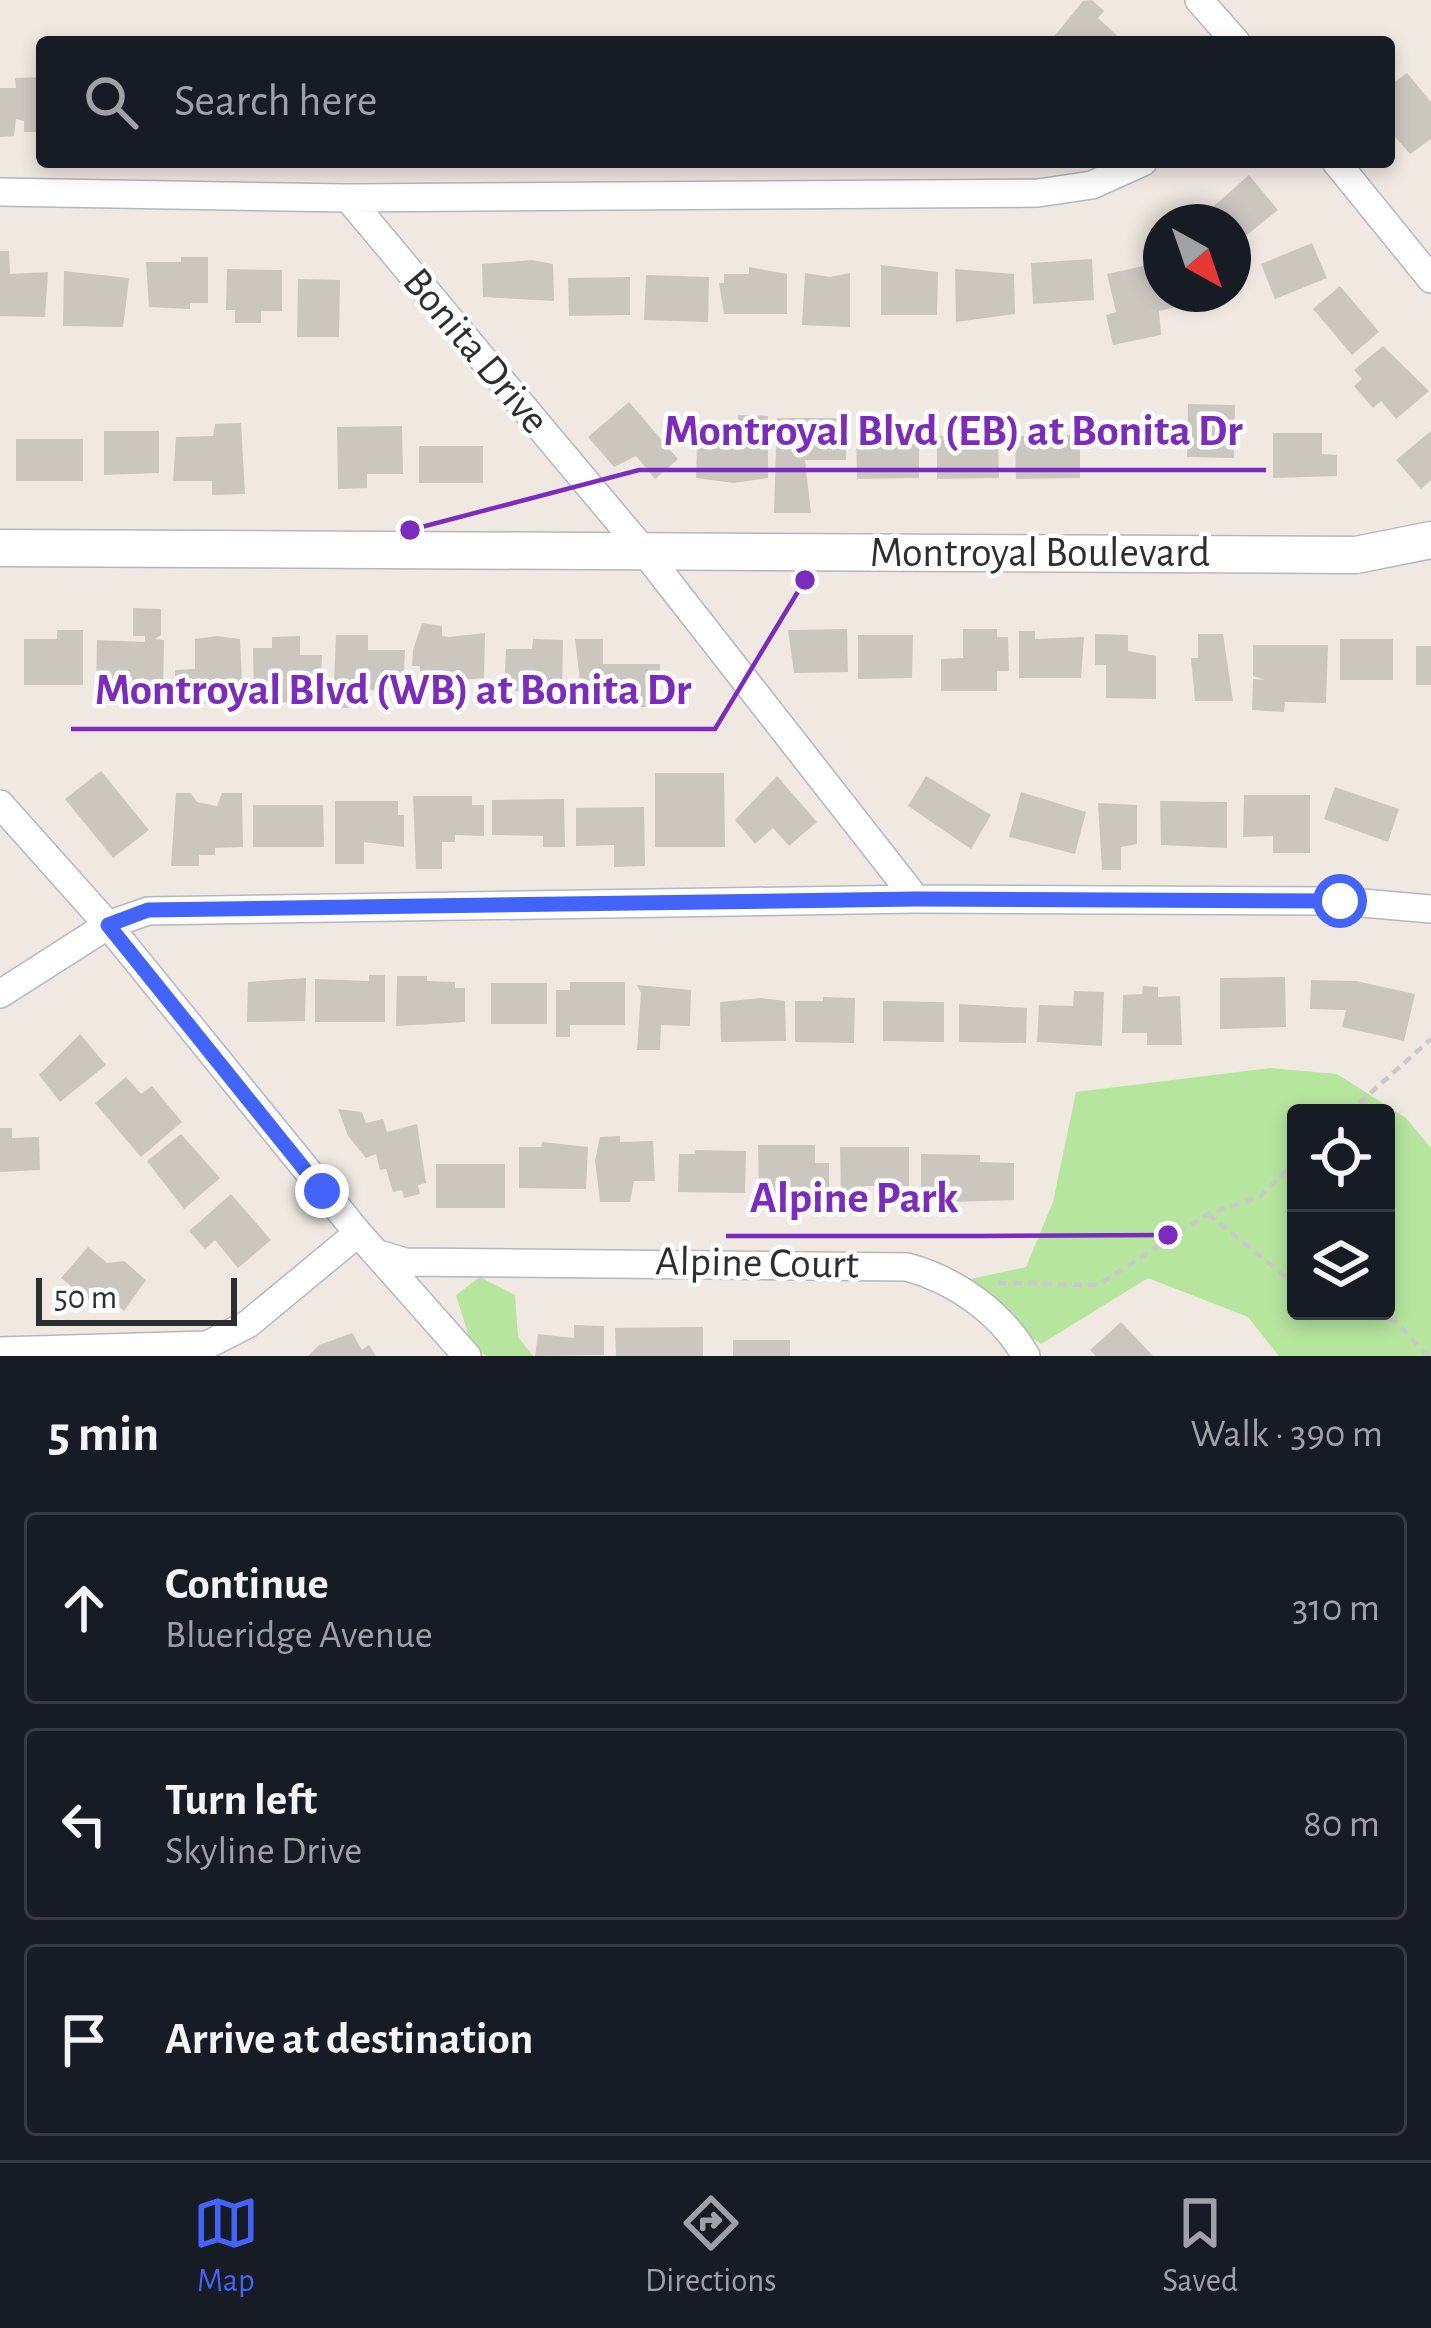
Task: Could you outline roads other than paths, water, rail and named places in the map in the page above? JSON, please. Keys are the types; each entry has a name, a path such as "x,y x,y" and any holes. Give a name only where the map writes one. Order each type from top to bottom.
{"street":[{"path":"1199,0 1231,36"},
{"path":"0,192 348,198 1038,193 1092,185 1130,168"},
{"path":"1341,168 1431,278"},
{"name":"Bonita Drive","path":"348,198 643,550 916,899"},
{"name":"Montroyal Boulevard","path":"0,548 1356,555 1431,540"},
{"path":"0,804 108,925 358,1233 467,1356"},
{"path":"0,994 108,925 148,910 916,899 1340,901 1431,909"},
{"path":"0,1351 207,1346 248,1324 358,1233"},
{"name":"Alpine Court","path":"382,1256 405,1262 854,1262 907,1267 952,1283 1002,1323 1026,1356"}],"place":[{"name":"Montroyal Blvd (EB) at Bonita Dr","path":"410,530"},
{"name":"Montroyal Blvd (WB) at Bonita Dr","path":"805,580"},
{"name":"Alpine Park","path":"1168,1235"}]}
